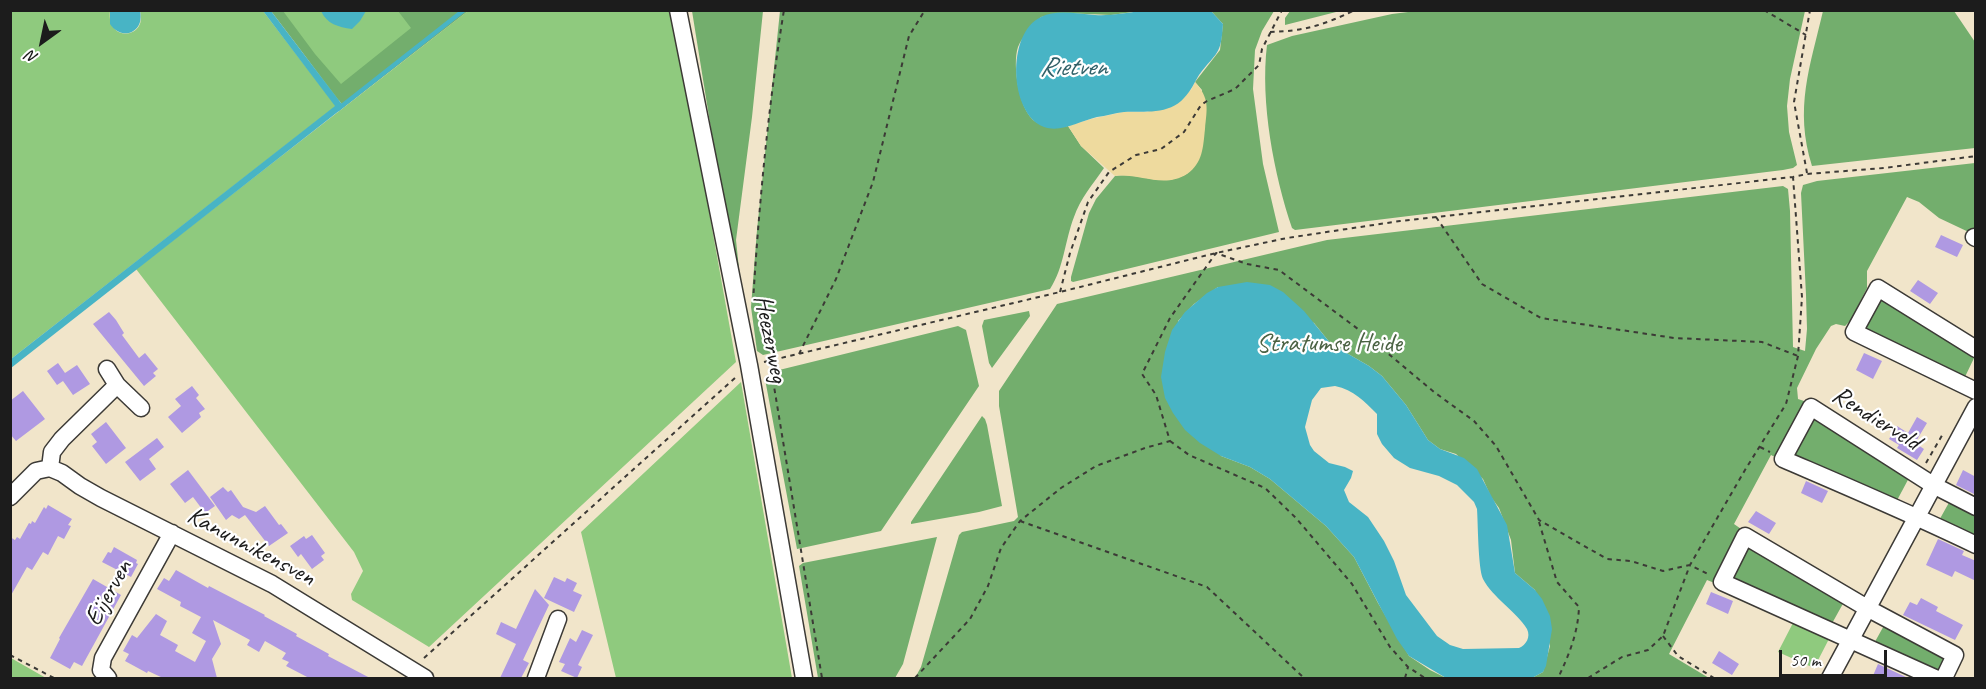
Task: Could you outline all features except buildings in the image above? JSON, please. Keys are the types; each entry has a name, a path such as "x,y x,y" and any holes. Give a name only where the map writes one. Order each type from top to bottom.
{"street":[{"name":"Heezerweg","path":"678,10 749,365 804,678"},
{"path":"1976,349 1878,288 1854,332 1976,391"},
{"path":"107,369 117,385 141,408"},
{"path":"12,491 36,471 50,468 52,452 62,439 117,385"},
{"name":"Rendierveld","path":"1976,507 1933,485 1811,407 1783,459 1916,516 1976,545"},
{"name":"Rendierveld","path":"1830,678 1976,407"},
{"name":"Kanunnikensven","path":"50,468 101,498 272,584 418,674"},
{"name":"Eijerven","path":"108,678 101,669 103,658 172,533"},
{"path":"1935,678 1722,582 1745,536 1867,608 1955,655 1944,678"},
{"path":"536,678 558,619"}],"path":[{"path":"753,309 759,209 773,76 784,10"},
{"path":"799,354 836,279 873,182 909,36 925,10"},
{"path":"1060,292 1070,253 1088,202 1109,172 1136,156 1161,149 1184,132 1201,105 1235,89 1259,65 1262,49 1282,10"},
{"path":"1270,32 1297,31 1325,24 1355,10"},
{"path":"1764,10 1806,35"},
{"path":"1807,174 1794,102 1810,10"},
{"path":"418,674 749,365 1287,238 1436,218 1976,156"},
{"path":"1588,678 1622,657 1648,650 1663,636 1690,565 1744,470 1786,404 1798,356 1802,297 1792,177"},
{"path":"1436,218 1482,284 1541,318 1674,338 1762,342 1798,356"},
{"path":"1216,253 1170,318 1142,374 1156,395 1170,441 1189,455 1265,488 1296,518 1352,584 1390,647 1408,667 1425,678"},
{"path":"1216,253 1247,264 1279,270 1366,335 1434,392 1474,421 1496,446 1539,520 1557,582 1579,607 1578,625 1569,655 1558,678"},
{"path":"770,360 822,678"},
{"path":"915,678 970,619 988,586 1002,548 1020,521 1061,488 1096,466 1170,441"},
{"path":"1539,520 1607,560 1631,561 1663,571 1690,565 1722,582"},
{"path":"1020,521 1207,587 1304,678"},
{"path":"1663,636 1678,656 1714,678"},
{"path":"10,655 54,678"},
{"path":"1406,678 1408,667"}],"green space":[{"path":"1424,10 1805,11 1790,79 1787,106 1789,132 1797,165 1783,170 1295,230 1292,228 1285,207 1270,138 1265,90 1267,45 1292,36 1392,14"},
{"path":"11,11 110,11 110,21 114,28 126,34 138,27 141,20 140,11 263,11 336,106 11,359"},
{"path":"271,11 283,11 341,84 411,28 398,11 468,11 344,107"},
{"path":"273,11 458,11 338,101"},
{"path":"468,11 673,11 736,362 429,647 352,600 351,594 363,571 354,552 136,269"},
{"path":"692,11 763,11 736,240 749,365"},
{"path":"780,11 1140,11 1111,15 1063,13 1041,17 1018,47 1016,64 1018,87 1030,117 1043,125 1068,126 1081,146 1104,168 1077,210 1055,281 1050,289 763,355 757,351 751,307"},
{"path":"1211,11 1274,11 1262,31 1255,50 1253,89 1263,164 1279,232 1071,281 1089,213 1096,199 1115,176 1169,180 1188,173 1202,90 1195,82 1220,50 1223,24"},
{"path":"1290,11 1340,11 1285,25 1285,18"},
{"path":"1823,11 1954,11 1975,42 1975,148 1812,166 1804,125 1804,106 1809,69"},
{"path":"1975,163 1975,235 1939,218 1919,202 1907,197 1867,271 1867,288 1851,320 1845,326 1836,324 1831,326 1816,349 1797,388 1798,399 1810,403 1781,460 1771,455 1734,524 1744,531 1717,584 1707,580 1669,654 1709,678 1532,678 1543,672 1550,646 1535,590 1515,573 1511,540 1499,508 1483,479 1456,454 1440,449 1428,440 1406,405 1382,376 1331,344 1314,323 1218,287 1194,304 1178,321 1221,456 1250,467 1270,479 1326,526 1354,557 1409,656 1446,678 915,678 921,667 959,535 962,532 1014,521 1018,517 999,406 999,391 1057,304 1327,240 1783,186 1788,189 1790,211 1793,347 1805,351 1807,329 1801,193 1803,185 1817,181"},
{"path":"1878,294 1975,356 1963,381 1861,333"},
{"path":"1029,311 1030,316 992,368 982,326 984,320"},
{"path":"958,326 966,330 979,386 881,531 797,549 765,379 771,372"},
{"path":"741,382 792,678 616,678 581,532"},
{"path":"1812,409 1910,476 1894,506 1786,457"},
{"path":"982,416 987,425 1002,506 911,524 911,522"},
{"path":"1951,499 1975,512 1975,541 1937,524"},
{"path":"937,537 903,664 895,678 818,678 799,566 803,563"},
{"path":"1745,544 1845,600 1830,627 1728,582"},
{"path":"1794,621 1830,637 1814,668 1778,652"},
{"path":"1886,622 1947,654 1941,675 1872,647"},
{"path":"11,658 46,678 11,678"}],"sand":[{"path":"1195,82 1206,104 1203,148 1192,170 1178,178 1160,180 1115,176 1081,146 1068,126 1123,112 1147,112 1191,90"}],"water":[{"path":"110,11 140,11 139,24 131,32 120,33 110,24"},
{"path":"263,11 271,11 344,107 11,368 11,359 335,106"},
{"path":"321,11 366,11 352,29 334,24 326,19"},
{"name":"Rietven","path":"1140,11 1211,11 1223,24 1221,42 1217,52 1184,98 1164,110 1121,112 1057,129 1044,127 1032,119 1018,91 1016,73 1017,55 1022,39 1030,26 1041,17 1054,13 1106,15"},
{"path":"1247,282 1270,285 1283,292 1304,311 1331,344 1382,376 1406,405 1428,440 1440,449 1464,458 1477,469 1507,525 1515,573 1535,590 1550,616 1552,629 1543,672 1532,678 1446,678 1409,656 1397,639 1354,557 1326,526 1270,479 1250,467 1221,456 1185,430 1165,398 1161,377 1165,352 1172,330 1185,312 1207,293 1218,287","holes":["1335,386 1348,390 1377,414 1377,434 1394,458 1410,468 1439,476 1457,485 1474,502 1477,509 1481,573 1487,586 1527,629 1528,638 1522,647 1463,649 1450,645 1437,636 1406,595 1384,541 1368,517 1349,502 1344,490 1353,471 1329,463 1310,445 1305,427 1312,400 1321,388"]}],"waterway":[{"path":"338,109 464,10"}],"park label":[{"name":"Stratumse Heide","path":"1329,344"}]}
